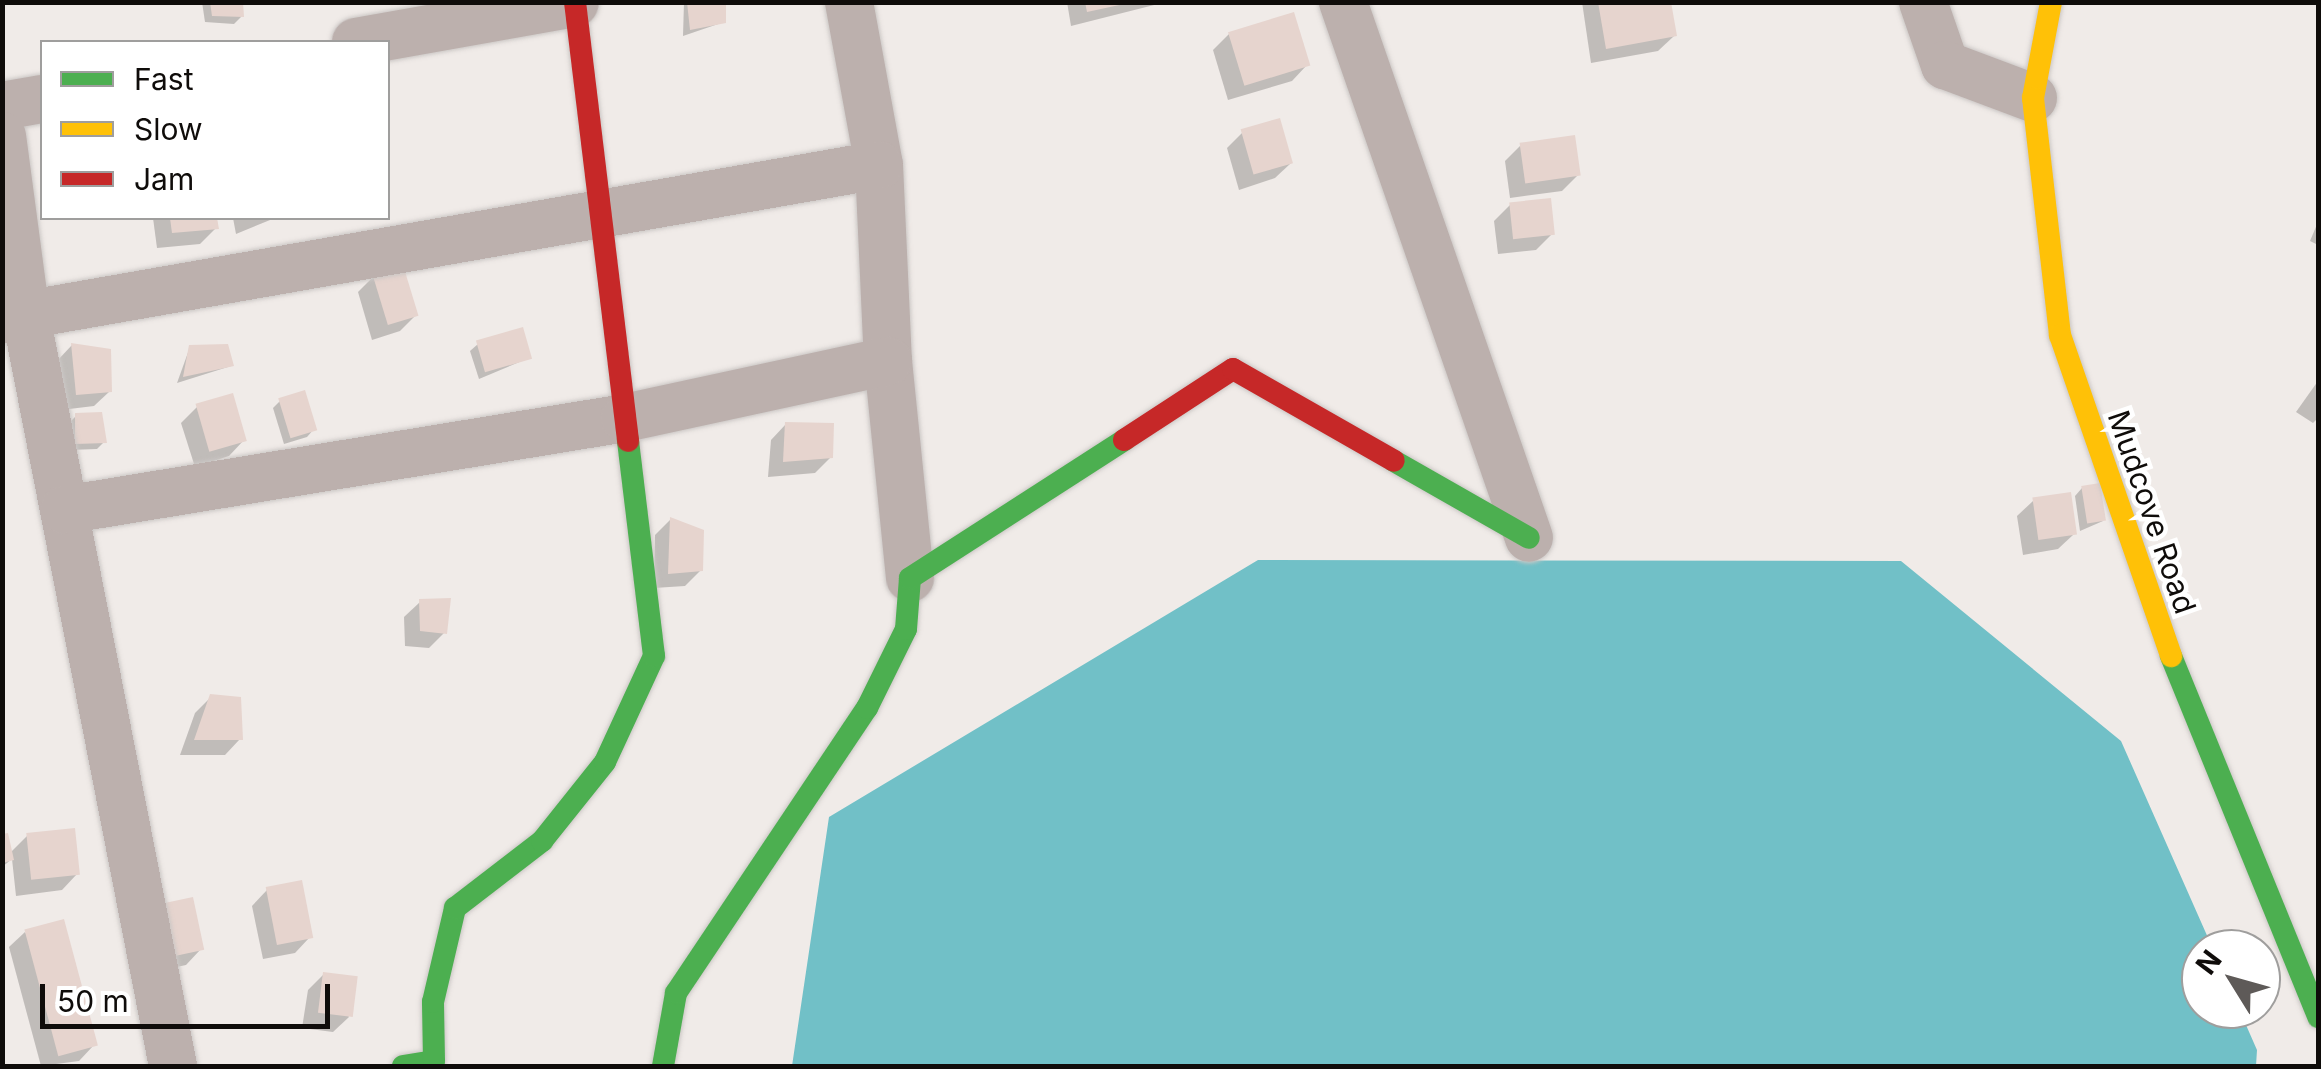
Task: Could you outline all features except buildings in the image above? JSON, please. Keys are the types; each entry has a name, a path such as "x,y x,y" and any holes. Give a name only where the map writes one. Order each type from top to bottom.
{"street":[{"path":"663,1066 676,993 867,708 906,629 910,578 888,361 880,165 848,2"},
{"path":"1343,2 1528,538"},
{"path":"1924,2 1945,65 2033,98"},
{"name":"Mudcove Road","path":"2051,2 2033,98 2060,335 2160,626 2306,969 2318,1017"},
{"path":"367,40 576,3 654,656 605,762 542,841 455,908 434,1002 434,1062 403,1066"},
{"path":"2,106 40,99"},
{"path":"2,136 14,318 64,510 174,1066"},
{"path":"14,318 600,211 880,165"},
{"path":"64,510 625,418 888,361"},
{"path":"910,578 1233,369 1528,538"}],"water":[{"path":"1258,560 1901,561 2121,741 2204,929 2181,929 2181,1029 2248,1029 2257,1050 2256,1066 792,1066 829,817"}],"traffic: fast":[{"path":"663,1066 676,993 867,708 906,629 910,578 1124,440"},
{"path":"403,1066 434,1061 433,1002 455,908 542,841 605,762 654,656 628,441"},
{"path":"1394,461 1529,538"},
{"path":"2171,656 2318,1017"}],"traffic: slow":[{"path":"2051,2 2033,98 2060,335 2171,656"}],"traffic: jam":[{"path":"575,2 628,441"},
{"path":"1124,440 1233,369 1394,461"}]}
